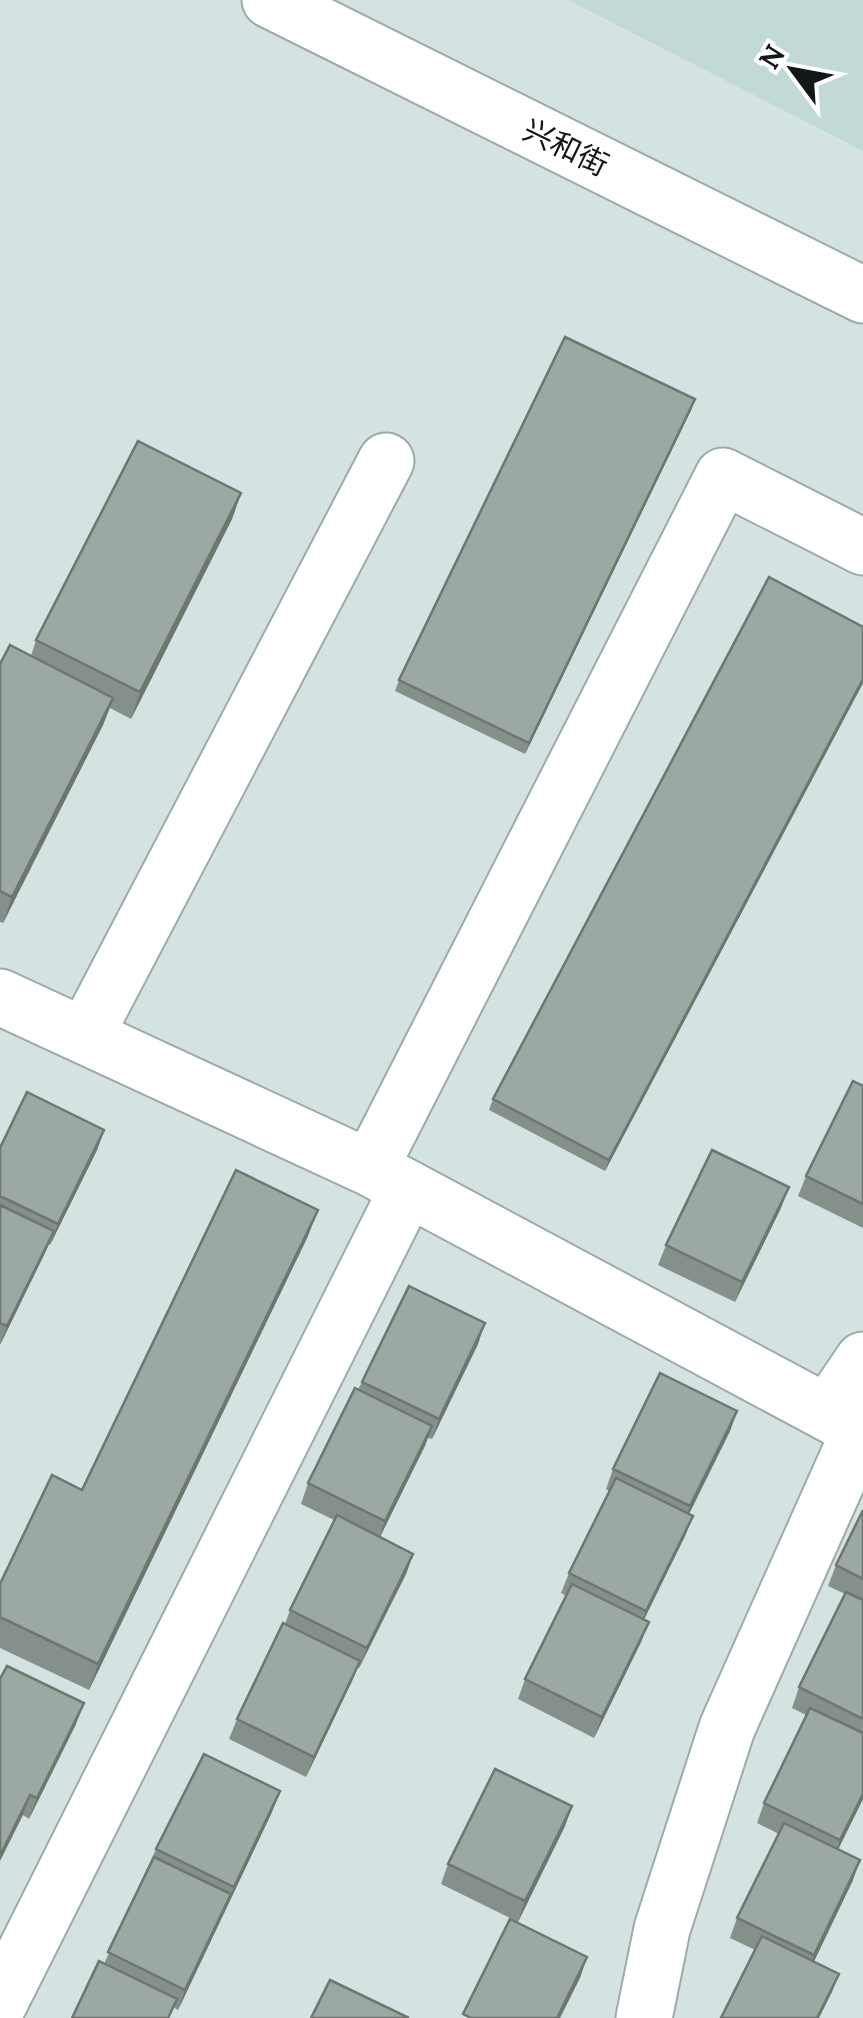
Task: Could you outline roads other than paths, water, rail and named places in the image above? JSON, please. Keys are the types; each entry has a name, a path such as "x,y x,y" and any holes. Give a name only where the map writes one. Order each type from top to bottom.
{"street":[{"name":"兴和街","path":"270,0 863,295"},
{"path":"85,1036 386,461"},
{"path":"0,2002 723,476 863,547"},
{"path":"0,997 389,1178 850,1425"},
{"path":"644,2018 662,1929 726,1728 850,1425 863,1360"}]}
